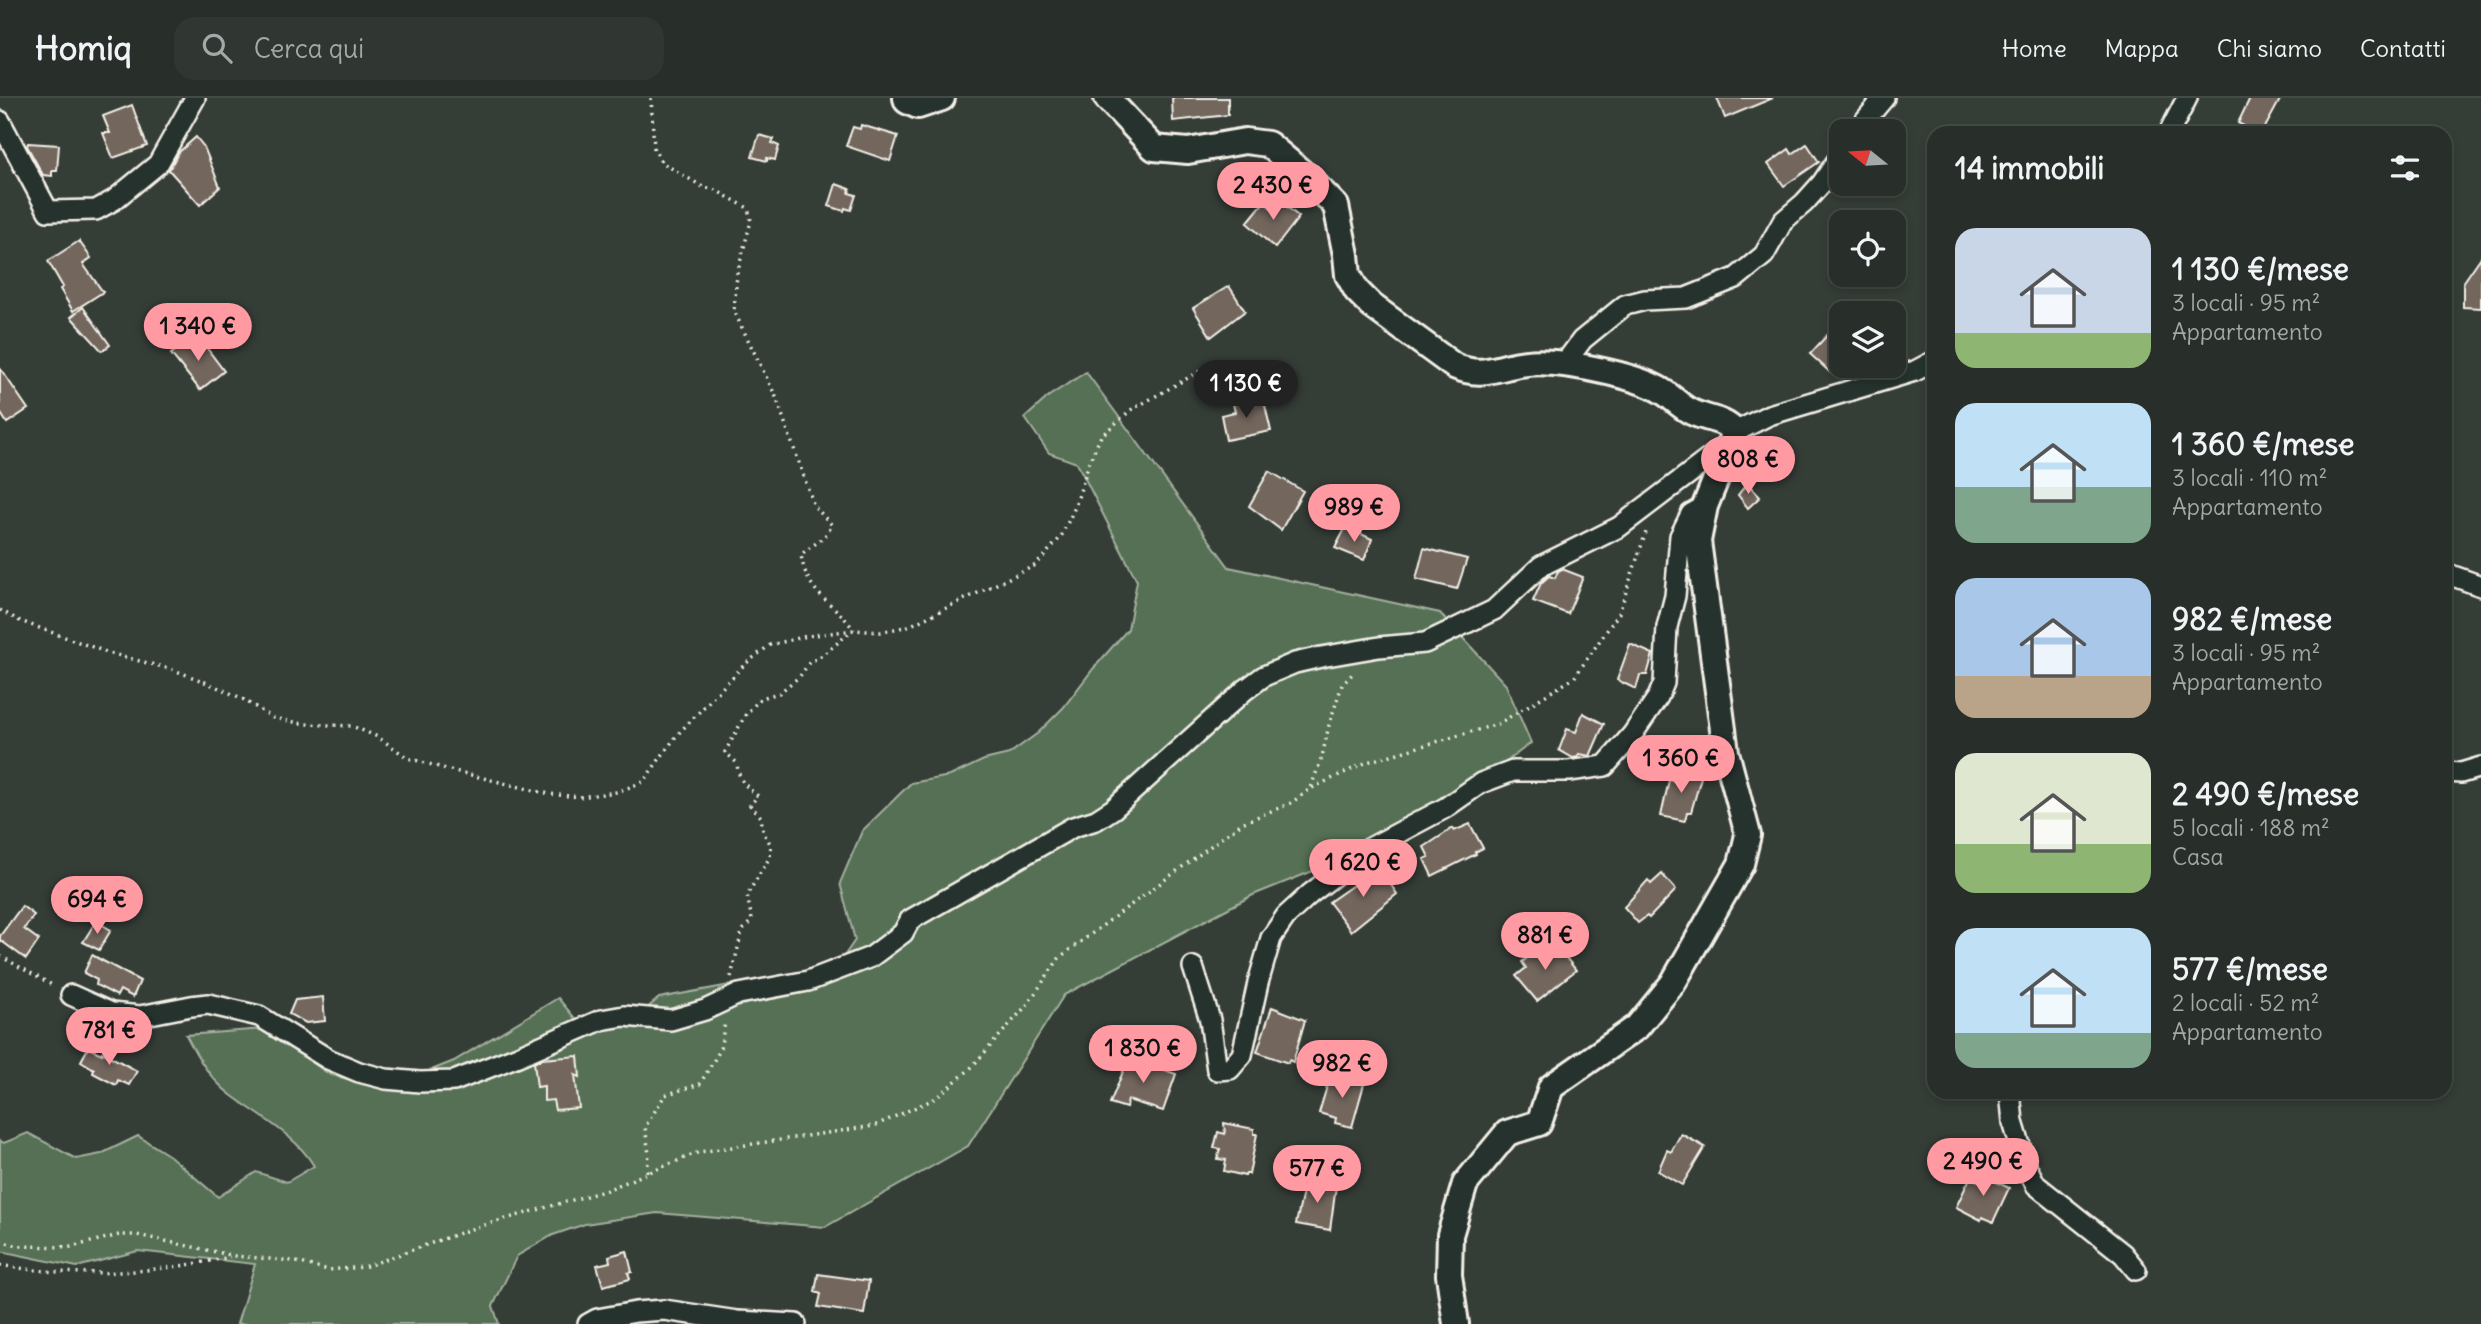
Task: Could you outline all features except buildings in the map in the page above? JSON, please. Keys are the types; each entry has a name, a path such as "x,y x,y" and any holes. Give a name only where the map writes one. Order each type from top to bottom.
{"street":[{"path":"0,121 48,211 96,210 114,201 158,164 195,98"},
{"path":"906,98 906,101 918,106 942,98"},
{"path":"1107,98 1154,148 1188,151 1245,141 1268,144 1336,206 1348,275 1357,292 1454,366 1466,372 1483,373 1526,363 1565,363 1660,390 1690,411 1729,425 1733,437 1704,506 1698,541 1718,705 1726,752 1748,835 1741,864 1673,983 1637,1027 1550,1087 1539,1123 1507,1133 1465,1184 1450,1235 1449,1275 1456,1324"},
{"path":"1866,119 1884,98"},
{"path":"2173,126 2187,98"},
{"path":"1565,363 1581,340 1625,305 1645,300 1686,298 1737,278 1763,256 1783,221 1804,203 1829,173"},
{"path":"71,995 111,1013 130,1016 208,1004 259,1016 328,1059 359,1072 386,1079 420,1082 454,1081 600,1020 624,1016 671,1020 705,1010 739,994 808,981 871,957 903,933 910,920 1073,827 1096,820 1113,809 1264,676 1295,663 1321,657 1379,647 1425,643 1494,610 1541,566 1619,527 1748,424 1769,415 1925,374"},
{"path":"1193,967 1200,996 1210,1020 1217,1070 1230,1069 1242,1055 1271,938 1286,916 1310,894 1370,848 1445,808 1481,783 1513,771 1569,771 1605,766 1632,735 1658,697 1664,683 1667,627 1675,596 1680,536 1691,514 1704,506"},
{"path":"2452,576 2481,586"},
{"path":"2452,772 2461,773 2481,767"},
{"path":"2011,1099 2013,1122 2027,1168 2036,1185 2123,1254 2136,1270"},
{"path":"588,1324 597,1319 664,1310 737,1321 796,1324"}],"path":[{"path":"651,98 654,148 661,162 703,187 715,190 748,208 751,221 737,274 734,311 776,397 814,506 832,525 826,537 815,542 801,555 804,575 854,630"},
{"path":"0,610 20,621 96,648 174,670 210,684 241,698 273,718 352,726 378,737 408,758 549,794 580,797 617,792 643,782 677,735 744,665 771,645 807,636 854,630 880,632 909,626 1036,565 1061,537 1101,436 1131,410 1202,370 1225,364 1262,362"},
{"path":"0,1241 18,1246 71,1247 118,1235 137,1235 235,1256 293,1261 328,1270 364,1267 474,1228 604,1191 699,1152 874,1126 934,1100 969,1070 1027,1005 1060,957 1242,823 1291,803 1310,789 1390,754 1498,724 1574,678 1619,613 1656,498"},
{"path":"730,998 732,972 742,931 752,920 747,894 766,866 771,845 764,832 761,817 750,805 758,796 746,787 738,776 737,763 725,752 746,714 761,698 779,693 800,676 809,663 854,630"},
{"path":"1310,789 1342,685 1379,647"},
{"path":"0,956 71,995"},
{"path":"647,1173 649,1154 645,1127 665,1095 700,1084 720,1050 727,1015 705,1010"},
{"path":"0,1265 32,1271 76,1274 121,1273 163,1269 235,1256"}],"green space":[{"path":"1086,372 1229,567 1440,613 1506,685 1531,743 1445,808 1370,848 1253,895 1064,995 968,1146 825,1227 657,1213 585,1224 553,1235 517,1256 493,1306 499,1324 237,1324 255,1264 138,1251 77,1267 0,1251 0,1141 4,1143 28,1133 76,1159 101,1154 138,1136 170,1156 218,1197 256,1172 287,1182 314,1166 298,1145 217,1082 186,1035 265,1029 329,1074 384,1089 454,1061 558,998 583,1028 626,1026 659,998 836,968 855,940 840,883 862,831 911,783 950,776 984,760 1009,754 1038,733 1063,708 1128,629 1137,581 1077,463 1049,453 1025,418 1049,396"}]}
